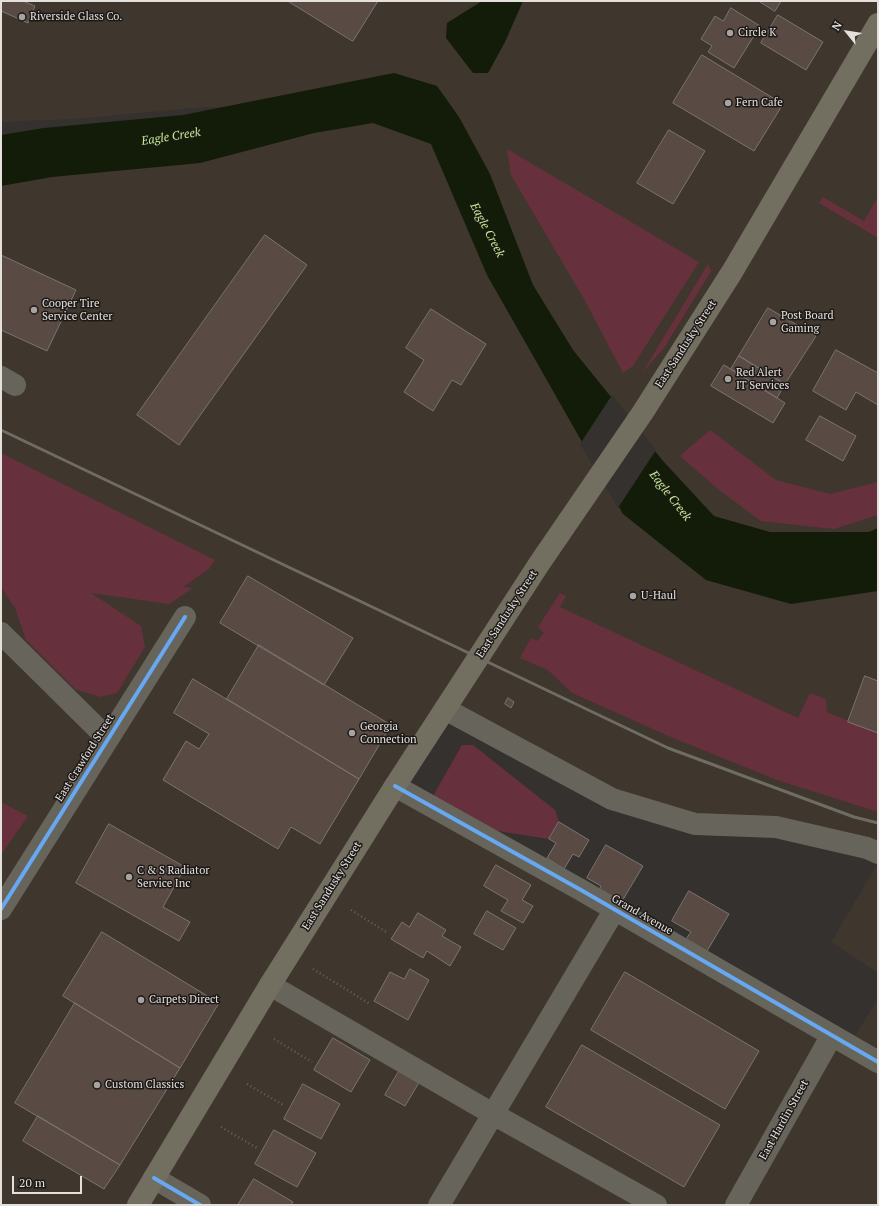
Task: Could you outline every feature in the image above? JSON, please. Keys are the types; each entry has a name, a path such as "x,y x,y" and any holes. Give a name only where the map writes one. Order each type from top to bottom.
{"main road":[{"name":"East Sandusky Street","path":"138,1205 270,985 395,786 539,564 643,412 732,272 878,24"}],"street":[{"name":"East Crawford Street","path":"1,909 185,617"},
{"path":"1,633 108,739"},
{"path":"445,709 612,799 695,824 776,827 867,848 878,853"},
{"name":"Grand Avenue","path":"395,786 615,909 878,1062"},
{"path":"439,1205 615,909"},
{"path":"270,985 493,1114 656,1205"},
{"name":"East Hardin Street","path":"736,1205 832,1035"},
{"path":"154,1178 200,1205"}],"path":[{"path":"351,910 388,933"},
{"path":"313,969 370,1004"},
{"path":"274,1039 312,1062"},
{"path":"247,1084 285,1106"},
{"path":"221,1127 257,1148"}],"shaded area":[{"path":"1,1 878,1 878,853 612,799 445,709 396,786 878,1063 878,1205 1,1205 1,183 339,111 205,107 74,119 1,122"},
{"path":"507,149 699,262 633,366 623,373 584,299 511,175"},
{"path":"823,197 864,221 878,197 878,238 819,203"},
{"path":"708,264 711,271 664,348 642,373"},
{"path":"710,430 776,480 830,494 878,482 878,515 834,529 761,521 719,490 680,456"},
{"path":"1,453 215,560 209,569 183,587 193,588 169,604 91,593 141,626 145,647 117,693 100,697 75,689 26,640 15,608 1,587"},
{"path":"560,593 566,596 560,607 798,718 810,693 826,699 827,712 878,733 878,812 777,780 673,738 572,693 548,670 520,658 531,638 537,641 544,633 538,627"},
{"path":"462,745 473,745 555,810 559,822 549,839 491,830 433,796"},
{"path":"1,802 28,816 1,855"},
{"path":"878,863 878,973 831,942"},
{"path":"878,999 878,1062 849,1045"}],"water":[{"path":"482,1 523,1 505,42 488,73 473,73 446,38 447,23"},
{"name":"Eagle Creek","path":"394,73 437,86 459,117 490,174 533,285 573,350 663,461 714,516 770,532 869,532 878,528 878,591 791,604 706,580 623,514 487,275 431,144 373,123 314,133 200,163 52,177 1,186 1,135 44,128 183,115"}],"pier":[{"path":"612,395 656,450 618,508 580,444"}],"building":[{"name":"Riverside Glass Co.","path":"1,1 23,1 35,6 28,23 1,11"},
{"path":"288,1 378,1 353,41"},
{"path":"759,1 781,1 775,11"},
{"name":"Circle K","path":"731,8 760,26 734,68 708,52 712,46 701,39 715,16 723,21"},
{"path":"778,15 823,42 806,70 761,43"},
{"name":"Fern Cafe","path":"702,55 783,104 754,151 673,103"},
{"path":"669,130 705,151 673,204 637,183"},
{"path":"265,235 307,265 179,445 137,415"},
{"name":"Cooper Tire Service Center","path":"1,255 76,290 47,351 1,330"},
{"path":"768,308 816,336 785,384 739,356"},
{"path":"431,309 486,344 461,385 452,380 433,411 404,392 424,360 406,348"},
{"path":"836,350 878,373 878,405 856,392 846,410 813,391"},
{"path":"739,356 785,384 777,398 731,369"},
{"path":"724,365 785,403 773,423 711,386"},
{"path":"820,416 856,436 843,461 806,440"},
{"path":"248,576 353,638 324,685 220,623"},
{"path":"259,645 391,725 359,779 227,699"},
{"path":"865,676 878,681 878,733 848,722"},
{"path":"193,679 359,779 320,844 291,827 278,849 163,780 186,741 199,749 209,734 174,713"},
{"path":"508,698 514,702 511,708 505,704"},
{"path":"559,822 589,840 579,857 573,854 564,869 547,858 556,843 549,839"},
{"name":"C & S Radiator Service Inc","path":"109,824 185,867 163,907 190,922 179,941 76,883"},
{"path":"606,845 643,866 621,903 599,890 601,886 587,878"},
{"path":"496,865 531,885 522,900 533,906 523,923 501,911 508,900 484,886"},
{"path":"689,891 729,914 707,951 686,939 691,932 672,921"},
{"path":"487,911 516,928 503,950 474,934"},
{"path":"418,913 446,930 442,936 461,947 450,966 427,951 423,958 391,939 402,922 409,927"},
{"name":"Carpets Direct","path":"102,932 219,1003 180,1068 63,996"},
{"path":"410,969 429,980 408,1020 374,1001 390,972 404,979"},
{"path":"625,972 759,1051 725,1109 591,1030"},
{"name":"Custom Classics","path":"75,1003 180,1068 120,1165 15,1103"},
{"path":"333,1038 370,1060 351,1092 314,1070"},
{"path":"582,1045 720,1125 684,1187 546,1107"},
{"path":"401,1068 421,1079 405,1106 385,1095"},
{"path":"303,1084 340,1104 321,1139 284,1119"},
{"path":"38,1116 120,1165 104,1189 23,1141"},
{"path":"274,1130 316,1153 297,1187 255,1164"},
{"path":"254,1179 293,1202 291,1205 238,1205"}],"railway":[{"path":"1,430 668,748 854,817 878,823"}],"cycle path":[{"path":"1,909 185,617"},
{"path":"395,786 581,890 878,1062"},
{"path":"154,1178 200,1205"}],"place":[{"name":"Riverside Glass Co.","path":"22,17"},
{"name":"Circle K","path":"730,33"},
{"name":"Fern Cafe","path":"728,103"},
{"name":"Cooper Tire Service Center","path":"34,310"},
{"name":"Post Board Gaming","path":"773,322"},
{"name":"Red Alert IT Services","path":"728,379"},
{"name":"U-Haul","path":"633,596"},
{"name":"Georgia Connection","path":"352,733"},
{"name":"C & S Radiator Service Inc","path":"129,877"},
{"name":"Carpets Direct","path":"141,1000"},
{"name":"Custom Classics","path":"97,1085"}]}
